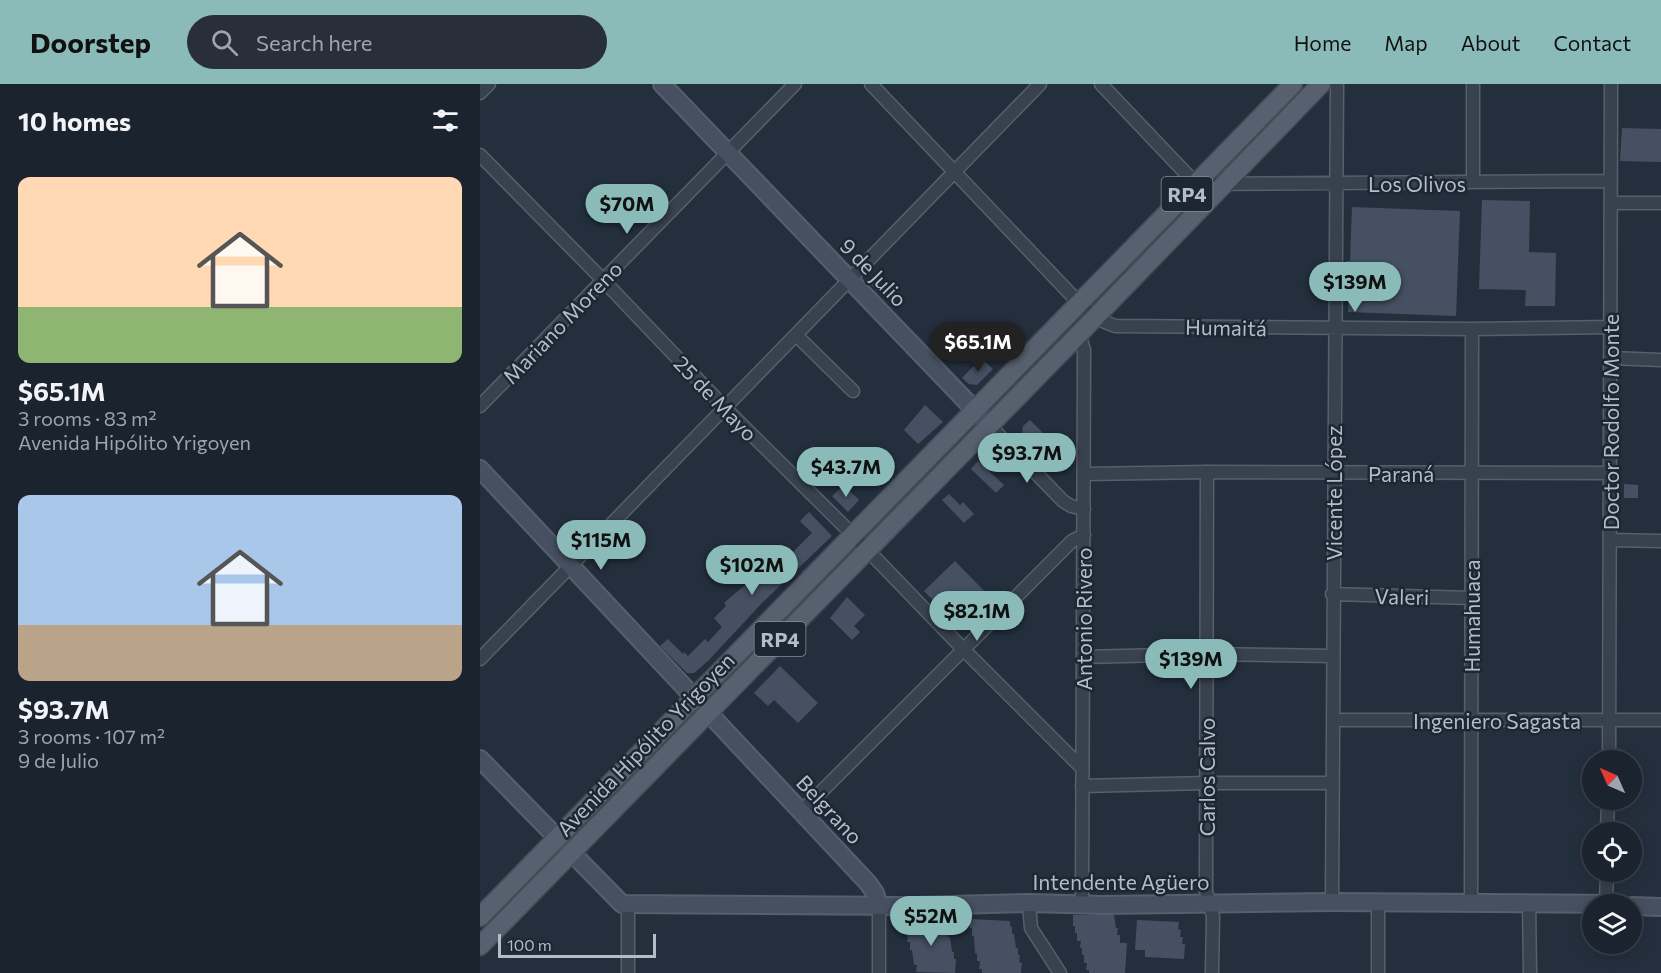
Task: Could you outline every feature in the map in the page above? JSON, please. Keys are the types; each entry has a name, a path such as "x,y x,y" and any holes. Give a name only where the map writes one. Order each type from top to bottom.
{"main road":[{"name":"Avenida Hipólito Yrigoyen","path":"480,918 1293,84"},
{"name":"Avenida Hipólito Yrigoyen","path":"480,946 1224,184 1332,85"}],"street":[{"path":"480,93 489,84"},
{"name":"9 de Julio","path":"662,84 1064,501 1071,506 1084,509"},
{"name":"Mariano Moreno","path":"480,406 795,84"},
{"path":"871,84 1095,318"},
{"path":"480,659 1040,84"},
{"path":"1101,84 1196,184"},
{"path":"1473,84 1473,182"},
{"name":"Doctor Rodolfo Monte","path":"1609,750 1611,84"},
{"name":"Vicente López","path":"1332,85 1337,183 1332,594 1332,902"},
{"name":"25 de Mayo","path":"480,155 725,408 1082,768"},
{"name":"Los Olivos","path":"1196,184 1610,181"},
{"path":"1611,203 1661,203"},
{"name":"Humaitá","path":"1095,318 1115,326 1472,329 1611,327"},
{"name":"Humahuaca","path":"1471,903 1472,329"},
{"name":"Antonio Rivero","path":"1079,334 1084,350 1085,474 1082,904"},
{"path":"796,335 853,391"},
{"path":"1610,358 1661,360"},
{"name":"Belgrano","path":"480,469 868,883 875,893 879,906 879,973"},
{"name":"Carlos Calvo","path":"1207,472 1206,891 1213,916 1212,973"},
{"name":"Paraná","path":"1085,474 1609,473"},
{"path":"802,811 1072,541 1083,535"},
{"path":"1610,540 1661,541"},
{"name":"Valeri","path":"1332,594 1472,598"},
{"path":"1083,657 1206,654 1332,656"},
{"name":"Ingeniero Sagasta","path":"1333,720 1661,720"},
{"path":"480,759 628,911 628,973"},
{"path":"1082,786 1331,783"},
{"path":"1029,903 1031,928 1060,973"},
{"name":"Intendente Agüero","path":"622,904 879,906 1029,903 1582,904"},
{"path":"1378,903 1378,973"},
{"path":"1529,903 1530,973"},
{"path":"1642,906 1661,907"}],"green space":[{"path":"1191,201 1193,204 1096,304 1094,301"},
{"path":"1071,325 1074,327 993,411 990,408"},
{"path":"972,428 974,430 874,532 871,530"},
{"path":"847,554 849,556 710,701 707,698"},
{"path":"690,714 693,717 577,835 575,833"}],"building":[{"path":"1622,128 1661,129 1661,162 1620,161"},
{"path":"1482,200 1530,201 1529,252 1556,253 1555,306 1525,306 1526,290 1479,289"},
{"path":"1352,207 1460,211 1456,316 1348,312 1349,278 1345,278 1346,261 1350,261"},
{"path":"875,276 885,285 878,292 869,282"},
{"path":"981,358 993,369 977,385 969,384 962,378"},
{"path":"925,405 943,422 918,444 904,430"},
{"path":"1030,420 1047,437 1036,448 1022,434 1023,426"},
{"path":"978,461 1004,485 996,493 971,469"},
{"path":"1624,484 1638,485 1638,498 1624,498"},
{"path":"844,485 859,500 848,512 832,496"},
{"path":"949,494 960,505 963,502 974,514 964,523 942,500"},
{"path":"809,512 832,536 762,603 708,661 694,673 687,673 660,646 668,639 688,656 705,639 708,642 722,627 714,618 726,606 724,603 746,584 740,577 751,566 760,575 776,560 771,555 781,545 791,554 812,533 800,521"},
{"path":"955,561 994,601 963,631 924,591"},
{"path":"847,597 865,615 854,626 860,632 852,640 830,618"},
{"path":"780,666 818,703 798,723 774,700 768,706 754,693"},
{"path":"1073,915 1114,915 1120,943 1127,943 1125,973 1089,973 1089,970 1086,970 1087,963 1084,963 1084,955 1080,948 1081,941 1077,941"},
{"path":"970,919 1010,921 1018,955 1020,955 1019,962 1022,963 1021,973 982,973 982,969 979,969 980,961 977,961 975,953"},
{"path":"906,920 946,922 952,952 956,959 955,973 916,972 917,965 914,965 910,942 907,942 908,935 905,935"},
{"path":"1137,920 1179,922 1180,937 1183,937 1182,944 1185,944 1184,959 1145,957 1145,950 1135,950"}]}
